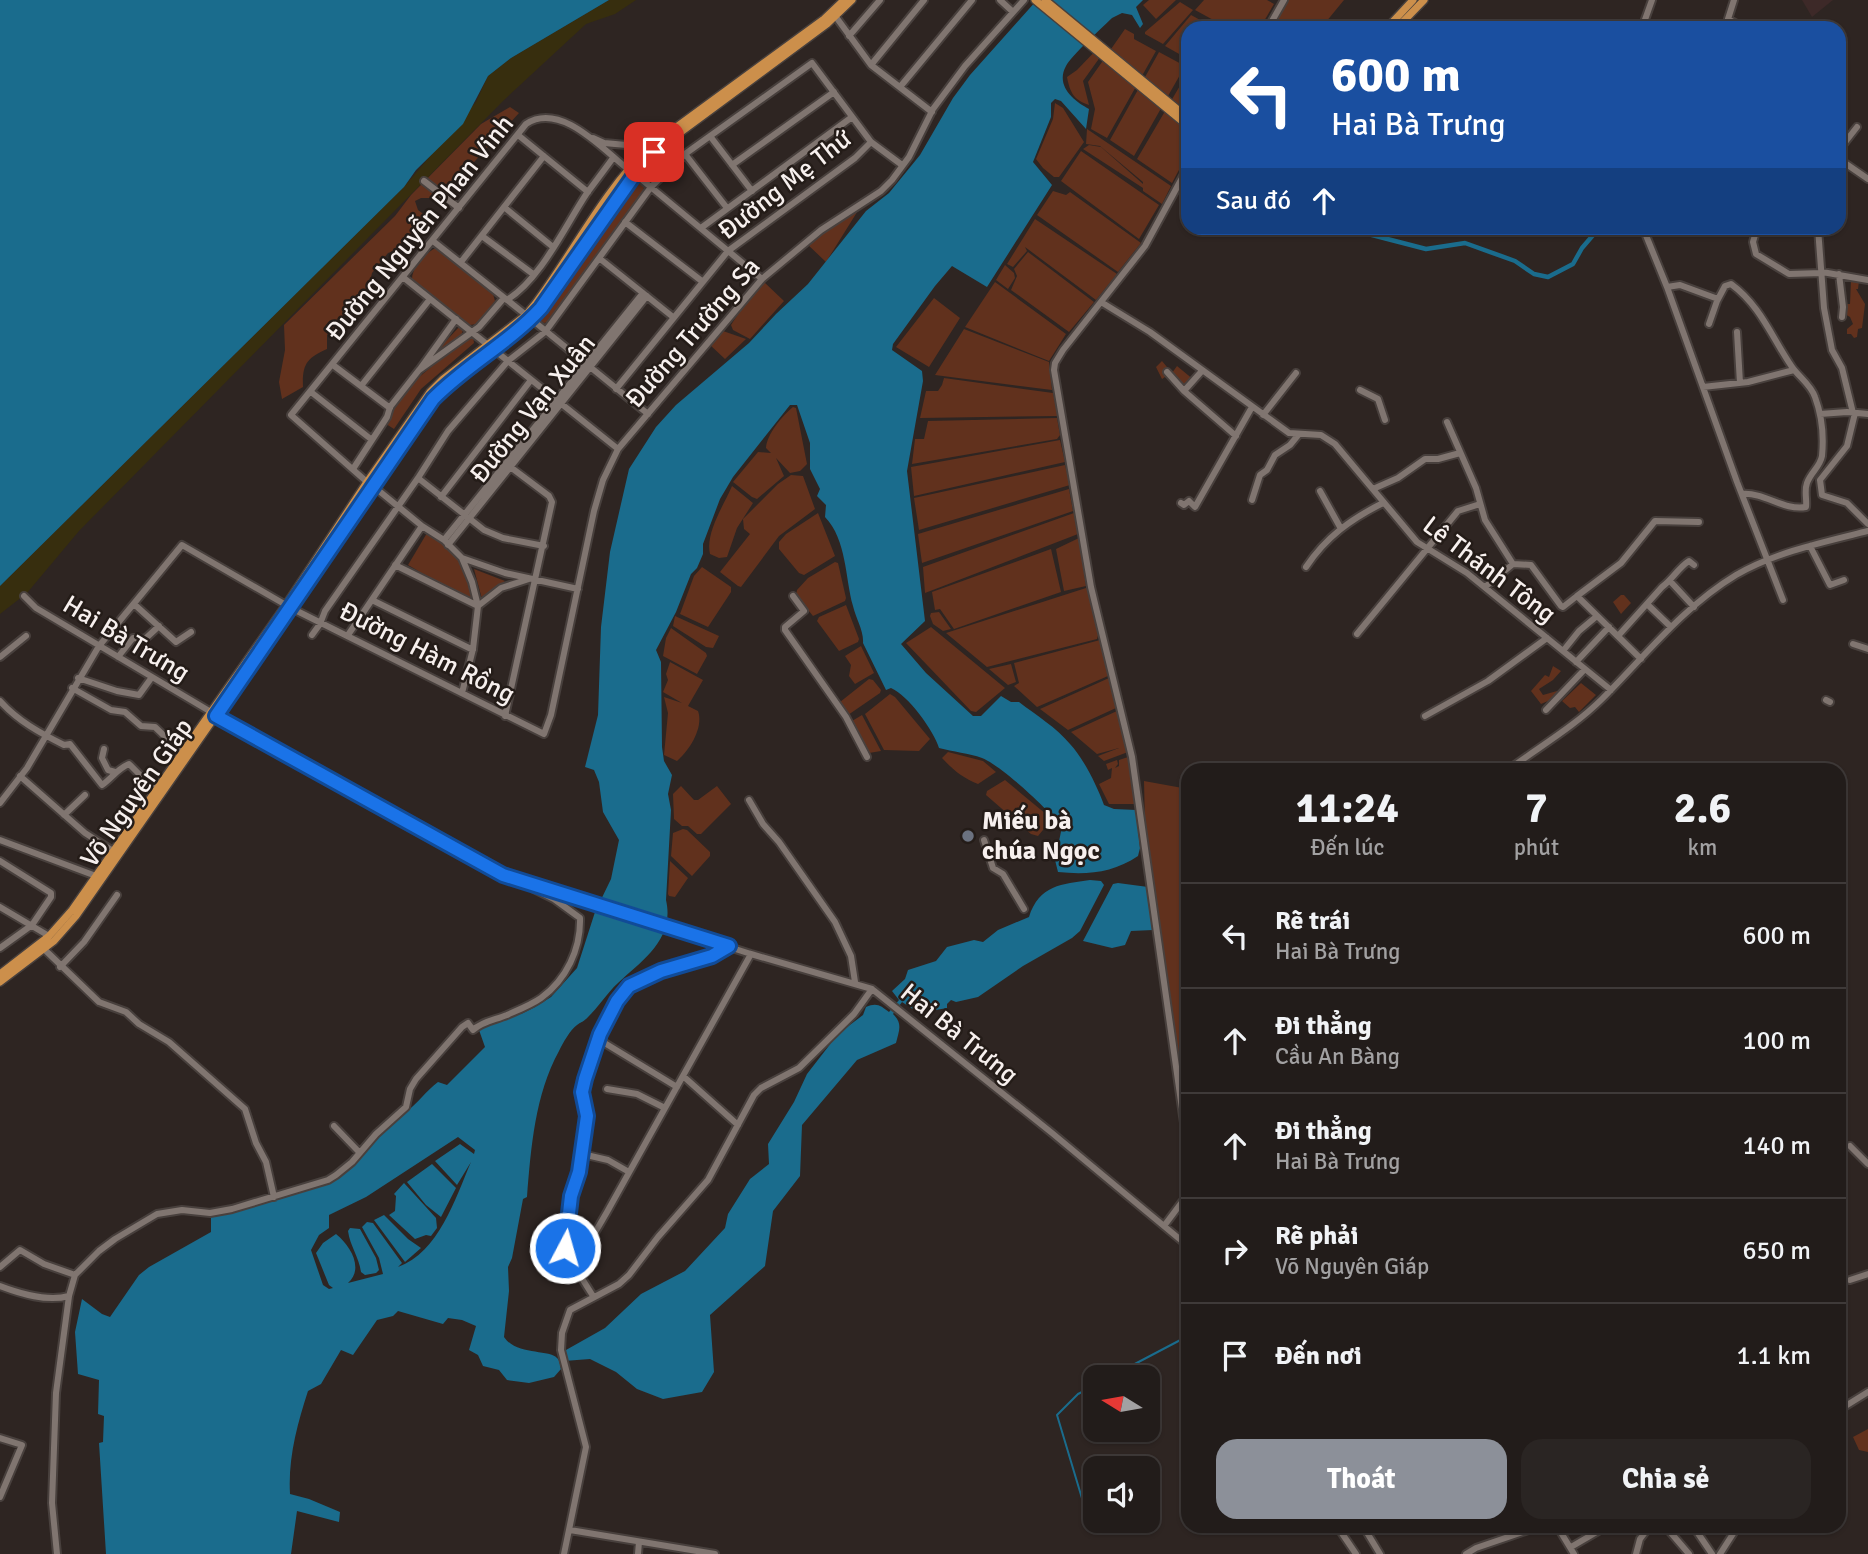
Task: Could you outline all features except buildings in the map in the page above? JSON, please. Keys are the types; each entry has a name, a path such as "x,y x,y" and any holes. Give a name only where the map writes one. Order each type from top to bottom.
{"main road":[{"name":"Võ Nguyên Giáp","path":"0,974 52,938 76,916 370,484 433,399 550,296 649,147 834,15 844,0"},
{"name":"Võ Nguyên Giáp","path":"632,172 662,145 852,0"},
{"path":"1035,0 1181,113"},
{"path":"1045,0 1181,120"},
{"path":"1394,21 1413,0"},
{"path":"1404,21 1424,0"},
{"name":"Võ Nguyên Giáp","path":"0,982 44,949 158,786 214,714"}],"street":[{"path":"849,36 880,0"},
{"path":"872,65 924,0"},
{"path":"900,87 972,0"},
{"path":"1000,0 1013,12"},
{"name":"Đường Trường Sa","path":"544,734 551,715 594,510 603,480 618,449 762,279 821,230 881,191 892,180 909,157 932,112 965,66 1024,0"},
{"path":"1272,21 1284,0"},
{"path":"1644,21 1652,0"},
{"path":"1732,21 1728,19 1734,0"},
{"path":"834,15 872,65 932,112"},
{"path":"312,635 447,431 508,361 545,332 651,187 684,154 812,62 871,142 902,165"},
{"path":"732,165 834,92"},
{"path":"701,228 852,117"},
{"name":"Đường Nguyễn Phan Vinh","path":"353,469 292,415 526,124 535,118 563,120 585,134 762,279"},
{"path":"1846,141 1857,127"},
{"path":"585,134 604,143 649,147"},
{"path":"518,135 588,192"},
{"path":"710,136 752,191"},
{"name":"Đường Mẹ Thứ","path":"617,389 729,251 855,158 871,142"},
{"path":"684,154 727,208"},
{"path":"461,262 544,156"},
{"path":"419,370 479,327 505,299 520,292 613,158"},
{"path":"1846,164 1868,179"},
{"path":"1181,180 1145,246 1063,350 1054,370 1091,587 1132,757 1181,1102"},
{"path":"424,181 459,208"},
{"path":"504,207 553,247"},
{"path":"625,222 703,282"},
{"path":"1646,235 1783,600"},
{"path":"1756,235 1753,243 1756,254 1789,274 1839,274 1868,280"},
{"path":"1819,235 1824,308 1832,350 1842,368 1854,413 1847,446 1820,480 1819,486 1822,495 1847,503 1868,524"},
{"path":"482,236 533,274"},
{"path":"433,241 648,414"},
{"path":"600,258 673,317"},
{"path":"1839,274 1842,317"},
{"path":"404,278 618,449"},
{"path":"1709,324 1718,299 1731,284 1756,307 1794,370 1812,390 1820,414 1823,441 1821,462 1808,480 1804,491 1807,507 1779,505 1753,494 1742,494"},
{"path":"1667,287 1680,285 1718,299"},
{"name":"Đường Vạn Xuân","path":"446,542 645,295"},
{"path":"361,386 430,299"},
{"name":"Lê Thánh Tông","path":"1101,302 1150,332 1201,372 1289,433 1321,435 1335,444 1417,542 1467,573 1611,690"},
{"path":"456,319 390,408 387,417 353,469 422,526 446,542 462,558 482,567 578,589"},
{"path":"1737,332 1740,383"},
{"path":"333,365 390,408"},
{"path":"1703,387 1740,383 1794,370"},
{"path":"1167,372 1184,391 1236,436"},
{"path":"1184,391 1201,372"},
{"path":"1263,415 1296,373"},
{"path":"440,497 531,380"},
{"path":"1360,390 1378,399 1385,420"},
{"path":"311,392 372,440"},
{"path":"1181,503 1184,505 1189,501 1195,508 1252,407"},
{"path":"1820,414 1868,414"},
{"path":"1447,422 1476,488 1485,520 1513,564"},
{"path":"1252,500 1261,475 1267,470 1275,454 1290,445 1299,434"},
{"path":"1373,489 1398,478 1425,459 1438,460 1460,453"},
{"path":"505,716 532,580 544,546 552,502 549,496 509,466"},
{"path":"418,478 467,518 496,535 544,546"},
{"path":"1320,491 1340,527"},
{"path":"1306,567 1340,527 1383,503"},
{"path":"1357,634 1458,511 1480,504"},
{"path":"1485,587 1513,564 1531,565 1563,607 1620,563 1655,521 1699,522"},
{"path":"348,635 422,526"},
{"path":"1518,763 1579,719 1611,690 1671,627 1712,591 1739,574 1768,561 1868,531"},
{"path":"1811,536 1811,546 1830,585 1844,580"},
{"name":"Đường Hàm Rồng","path":"134,604 183,545 288,606 544,734"},
{"path":"462,558 478,606 473,650 462,693"},
{"path":"1618,636 1670,581 1677,570 1689,561 1693,565"},
{"path":"395,565 478,606"},
{"path":"478,606 501,588 532,580"},
{"path":"1670,581 1694,607"},
{"name":"Hai Bà Trưng","path":"23,596 36,608 214,714 493,870 520,881 751,954 872,989 1181,1240"},
{"path":"793,596 804,611 785,627 785,630 846,717 867,757"},
{"path":"1577,596 1641,659"},
{"path":"372,600 473,650"},
{"path":"0,803 47,734 99,646 134,604 177,643 191,632"},
{"path":"1648,605 1671,627"},
{"path":"1563,651 1579,631 1597,616"},
{"path":"118,657 133,638 145,639 159,626"},
{"path":"1576,662 1609,627"},
{"path":"0,657 26,636"},
{"path":"1425,716 1488,681 1547,638"},
{"path":"1855,645 1868,649"},
{"path":"1546,710 1577,681 1585,669"},
{"path":"78,678 139,695 152,677"},
{"path":"72,688 111,710 125,712 138,725 149,725 160,730 182,753"},
{"path":"2,706 27,726 64,745 70,744 102,785 116,772 130,765 145,780 158,786"},
{"path":"104,749 103,762 108,770 116,772"},
{"path":"20,776 85,833 113,851"},
{"path":"64,815 85,795"},
{"path":"750,800 763,824 779,842 835,922 850,956 855,982"},
{"path":"0,840 96,876"},
{"path":"984,840 993,869 1003,874 1024,909"},
{"path":"0,861 51,893 32,925 0,948"},
{"path":"57,1554 52,1503 56,1393 69,1296 75,1275 99,1251 157,1214 183,1210 210,1213 222,1211 327,1180 352,1162 406,1107 410,1089 416,1079 462,1027 468,1023 473,1030 480,1023 534,1003 551,990 565,972 579,941 580,918 554,899 520,881"},
{"path":"61,967 84,942 117,895"},
{"path":"0,907 52,938"},
{"path":"593,1296 581,1276 569,1271 563,1263 571,1196 582,1154 587,1116 582,1092 598,1039 617,1001 629,986 661,971 712,956 729,946"},
{"path":"44,949 99,1002 126,1013 177,1049 245,1109 256,1143 266,1162 274,1197"},
{"path":"569,1271 575,1256 593,1236 751,954"},
{"path":"564,1554 586,1447 561,1350 562,1333 570,1310 619,1284 629,1275 708,1180 754,1095 761,1088 799,1068 853,1014 872,989"},
{"path":"598,1039 677,1087"},
{"path":"683,1076 738,1125"},
{"path":"607,1089 636,1094 665,1108"},
{"path":"334,1126 359,1152"},
{"path":"1850,1146 1868,1164"},
{"path":"582,1154 608,1160 629,1172"},
{"path":"1164,1226 1181,1203"},
{"path":"0,1266 20,1250 44,1264 75,1275"},
{"path":"1850,1280 1868,1274"},
{"path":"0,1286 33,1296 69,1296"},
{"path":"1846,1406 1868,1392"},
{"path":"0,1438 22,1445 0,1497"},
{"path":"570,1530 715,1554"},
{"path":"1342,1533 1356,1554"},
{"path":"1367,1533 1380,1554"},
{"path":"1466,1554 1520,1533"},
{"path":"1562,1533 1572,1552 1598,1533"},
{"path":"1636,1554 1643,1533"},
{"path":"1671,1533 1689,1554"},
{"path":"1698,1533 1712,1554"},
{"path":"1720,1554 1734,1533"},
{"path":"638,1554 639,1542"}],"shaded area":[{"path":"1149,0 1176,0 1156,19 1143,5"},
{"path":"1204,0 1267,0 1274,4 1264,21 1215,21 1195,10"},
{"path":"1285,0 1344,0 1327,21 1272,21"},
{"path":"1802,0 1833,0 1812,17"},
{"path":"1180,2 1193,10 1163,44 1145,32"},
{"path":"1191,15 1202,21 1186,21"},
{"path":"1181,27 1181,55 1165,46"},
{"path":"1125,29 1134,34 1134,39 1156,51 1107,138 1091,129 1095,109 1088,82"},
{"path":"1100,46 1108,46 1083,81 1089,105 1073,95 1067,77"},
{"path":"1159,52 1181,64 1181,73 1134,156 1110,140"},
{"path":"1181,84 1181,166 1172,183 1137,159"},
{"path":"1055,103 1063,108 1084,142 1059,177 1054,177 1036,159 1053,119"},
{"path":"510,107 519,113 465,172 448,185 441,198 421,198 415,201 418,210 426,216 427,224 399,249 388,253 372,273 368,291 327,335 327,349 307,363 303,387 282,399 279,382 285,350 284,325 395,216 411,195 481,124"},
{"path":"1087,129 1171,186 1162,204 1143,191 1143,182 1100,146 1086,144"},
{"path":"1089,145 1101,147 1143,184 1143,188 1083,149"},
{"path":"1081,151 1159,205 1139,239 1061,181"},
{"path":"636,181 642,183 643,193 548,322 544,323 539,315"},
{"path":"1053,191 1066,195 1070,192 1141,243 1118,272 1037,215"},
{"path":"859,209 826,262 806,243"},
{"path":"1035,219 1117,274 1096,300 1025,247 1027,251 1013,267 1007,264"},
{"path":"436,248 493,294 495,301 477,324 470,325 412,279 420,261"},
{"path":"1028,252 1094,302 1069,332 1011,290 1017,276 1014,269"},
{"path":"1005,265 1014,273 1015,278 1008,289 996,280"},
{"path":"1851,280 1859,281 1856,289 1865,304 1862,328 1858,329 1857,337 1854,338 1847,334 1847,329 1853,324 1850,317 1843,313 1842,299 1846,299 1846,304 1850,304"},
{"path":"764,282 784,301 750,339 733,330 731,325 747,300"},
{"path":"995,282 1066,334 1049,361 965,327"},
{"path":"934,298 960,318 929,367 896,347"},
{"path":"459,327 463,330 461,336 433,355"},
{"path":"964,329 1049,362 1052,390 935,375"},
{"path":"723,331 746,339 725,359 709,344"},
{"path":"468,336 473,336 474,343 421,389 394,429 383,422 412,383"},
{"path":"1162,361 1172,373 1177,366 1194,380 1181,385 1171,373 1162,379 1156,367"},
{"path":"944,378 1053,393 1058,416 920,418 926,391 938,391"},
{"path":"793,407 796,408 807,464 800,471 790,473 776,458 784,476 757,499 752,497 733,482 758,452 771,453 766,448 769,437"},
{"path":"1057,418 1060,435 1057,439 912,464 915,439 924,439 928,421"},
{"path":"1060,440 1065,462 914,496 911,467"},
{"path":"1065,465 1070,485 919,530 914,498"},
{"path":"791,475 803,476 815,509 779,536 741,587 738,586 720,572 750,534 744,529 743,519 778,484"},
{"path":"732,486 753,503 737,528 727,557 719,558 710,554 710,537"},
{"path":"1069,489 1073,511 922,563 918,534"},
{"path":"818,513 835,556 804,575 799,573 779,549 779,542 786,534"},
{"path":"1074,513 1078,534 925,593 923,567"},
{"path":"427,533 446,546 459,562 468,581 473,603 408,565"},
{"path":"1079,538 1086,586 1064,591 1056,549"},
{"path":"1051,549 1061,592 954,629 940,609 935,610 932,592"},
{"path":"835,562 838,563 845,601 813,616 796,595 797,590 808,578"},
{"path":"702,567 731,587 731,592 708,627 680,614 694,576"},
{"path":"474,569 505,581 482,599"},
{"path":"1089,589 1099,632 1097,639 987,667 946,633"},
{"path":"1621,595 1631,603 1621,614 1613,602"},
{"path":"846,605 859,639 839,651 817,621 819,617"},
{"path":"939,612 951,629 943,631 933,624 931,613"},
{"path":"675,616 719,636 713,648 706,647 673,626"},
{"path":"931,627 1005,688 976,712 971,711 906,643"},
{"path":"671,628 706,653 707,656 697,674 663,656"},
{"path":"1100,640 1108,676 1037,707 1014,686 1019,683 1014,663"},
{"path":"861,646 874,673 855,684 849,676 851,665 845,656"},
{"path":"670,662 703,680 688,706 698,711 697,732 677,761 664,755 668,713 664,697 682,703 663,692 668,680 666,674"},
{"path":"1011,664 1016,682 1008,685 989,669"},
{"path":"1553,666 1561,671 1539,689 1543,695 1557,691 1563,694 1552,702 1541,704 1531,691 1545,675 1549,677"},
{"path":"1109,678 1116,708 1068,730 1040,709"},
{"path":"869,679 881,690 880,693 848,715 840,702"},
{"path":"1581,683 1596,695 1579,712 1562,701"},
{"path":"890,694 930,739 919,751 884,750 865,714"},
{"path":"1117,711 1128,752 1104,761 1098,756 1119,748 1097,754 1071,732"},
{"path":"862,715 881,751 869,753 852,721"},
{"path":"948,752 983,761 996,772 978,784 959,773 942,758"},
{"path":"1128,757 1136,804 1109,804 1099,784 1111,778 1112,768 1108,770 1106,764 1117,760 1115,768 1119,766 1119,760"},
{"path":"1005,780 1052,819 1038,836 1031,834 986,795 987,791"},
{"path":"1144,781 1181,788 1181,1074 1145,825"},
{"path":"681,786 694,800 698,800 717,786 731,804 701,834 697,834 674,819 673,794"},
{"path":"683,829 710,852 710,856 692,876 671,856 673,833"},
{"path":"670,861 688,878 675,897 668,894"},
{"path":"1868,1429 1868,1452 1859,1450 1853,1437"}],"sand":[{"path":"609,0 636,0 615,14 586,24 503,101 79,531 27,593 0,614 0,586 404,187 476,102 488,76 511,58"}],"water":[{"path":"0,0 609,0 511,58 488,76 463,124 416,170 404,187 0,586"},
{"path":"1037,0 1143,0 1136,7 1143,24 1140,28 1132,15 1122,13 1112,18 1066,66 1063,73 1064,86 1072,97 1089,109 1086,129 1061,101 1055,99 1051,103 1051,117 1033,162 1052,185 987,287 952,266 893,344 892,350 922,371 923,381 907,471 925,621 901,644 926,673 973,716 981,716 1001,696 1011,702 1019,702 1059,733 1085,765 1104,805 1114,809 1136,810 1140,848 1138,856 1119,866 1100,871 1058,872 1055,860 1062,827 1056,819 1025,789 991,763 977,756 939,748 926,723 905,698 891,688 886,690 863,643 838,537 825,517 826,505 817,496 820,489 810,469 810,443 797,405 790,405 733,477 720,499 703,544 703,554 656,650 661,662 662,747 664,761 672,775 668,794 671,810 666,926 655,948 647,957 569,1033 551,1068 539,1103 527,1197 523,1199 508,1267 509,1291 504,1337 524,1350 553,1355 559,1360 561,1369 554,1377 529,1383 507,1380 499,1370 483,1366 478,1355 469,1350 476,1326 448,1318 443,1324 398,1311 393,1316 377,1320 353,1355 341,1350 321,1384 308,1391 300,1416 292,1455 290,1494 340,1512 339,1522 297,1511 291,1554 106,1554 99,1443 103,1442 104,1416 98,1414 99,1380 78,1374 75,1332 82,1299 110,1317 139,1275 211,1232 211,1216 335,1179 374,1139 438,1082 447,1085 485,1047 479,1030 505,1016 521,1014 551,997 577,968 595,912 611,879 619,840 603,812 599,782 594,770 585,767 598,715 601,627 610,552 629,469 656,427 676,405 749,343 808,284 866,211 889,193 920,155 953,98","holes":["458,1137 475,1150 474,1154 460,1144 435,1161 457,1185 471,1162 444,1223 435,1237 412,1260 398,1267 402,1263 373,1223 367,1222 362,1227 379,1258 383,1274 348,1283 355,1271 354,1258 336,1234 323,1243 316,1253 329,1285 333,1288 329,1289 323,1285 311,1250 319,1235 329,1228 329,1215 366,1197"]},
{"path":"1090,880 1101,881 1104,885 1080,931 1072,938 1023,966 978,997 956,1002 951,1000 947,1008 919,1013 902,1002 893,1014 899,1024 896,1043 857,1060 802,1125 800,1176 773,1211 765,1266 710,1315 714,1372 702,1392 663,1399 637,1389 616,1372 590,1359 564,1361 566,1350 605,1328 641,1294 685,1271 725,1228 728,1214 750,1179 769,1164 768,1144 794,1102 807,1074 838,1034 863,1015 866,1007 881,1006 889,1012 899,1000 892,991 905,979 908,970 936,961 947,947 974,940 983,942 998,930 1029,917 1039,898 1053,888"},
{"path":"1113,884 1148,887 1153,930 1131,931 1125,945 1112,948 1083,941"},
{"path":"432,1164 456,1188 441,1217 426,1205 407,1182"},
{"path":"404,1183 436,1218 437,1228 431,1236 415,1239 389,1215 395,1211 394,1194"},
{"path":"384,1215 421,1248 405,1262 374,1220"},
{"path":"350,1228 360,1229 376,1258 379,1270 376,1273 365,1275 361,1272 349,1236"}],"waterway":[{"path":"1372,235 1426,249 1465,243 1515,261 1534,274 1548,277 1573,264 1593,235"},
{"path":"1133,1365 1181,1340"},
{"path":"1083,1392 1057,1415 1083,1502"}],"place":[{"name":"Miếu bà chúa Ngọc","path":"968,836"}],"route":[{"path":"565,1248 571,1196 579,1172 587,1116 582,1092 600,1034 617,1001 629,986 684,962 712,956 729,946 514,880 216,716 433,399 541,308 635,174 654,152"}]}
